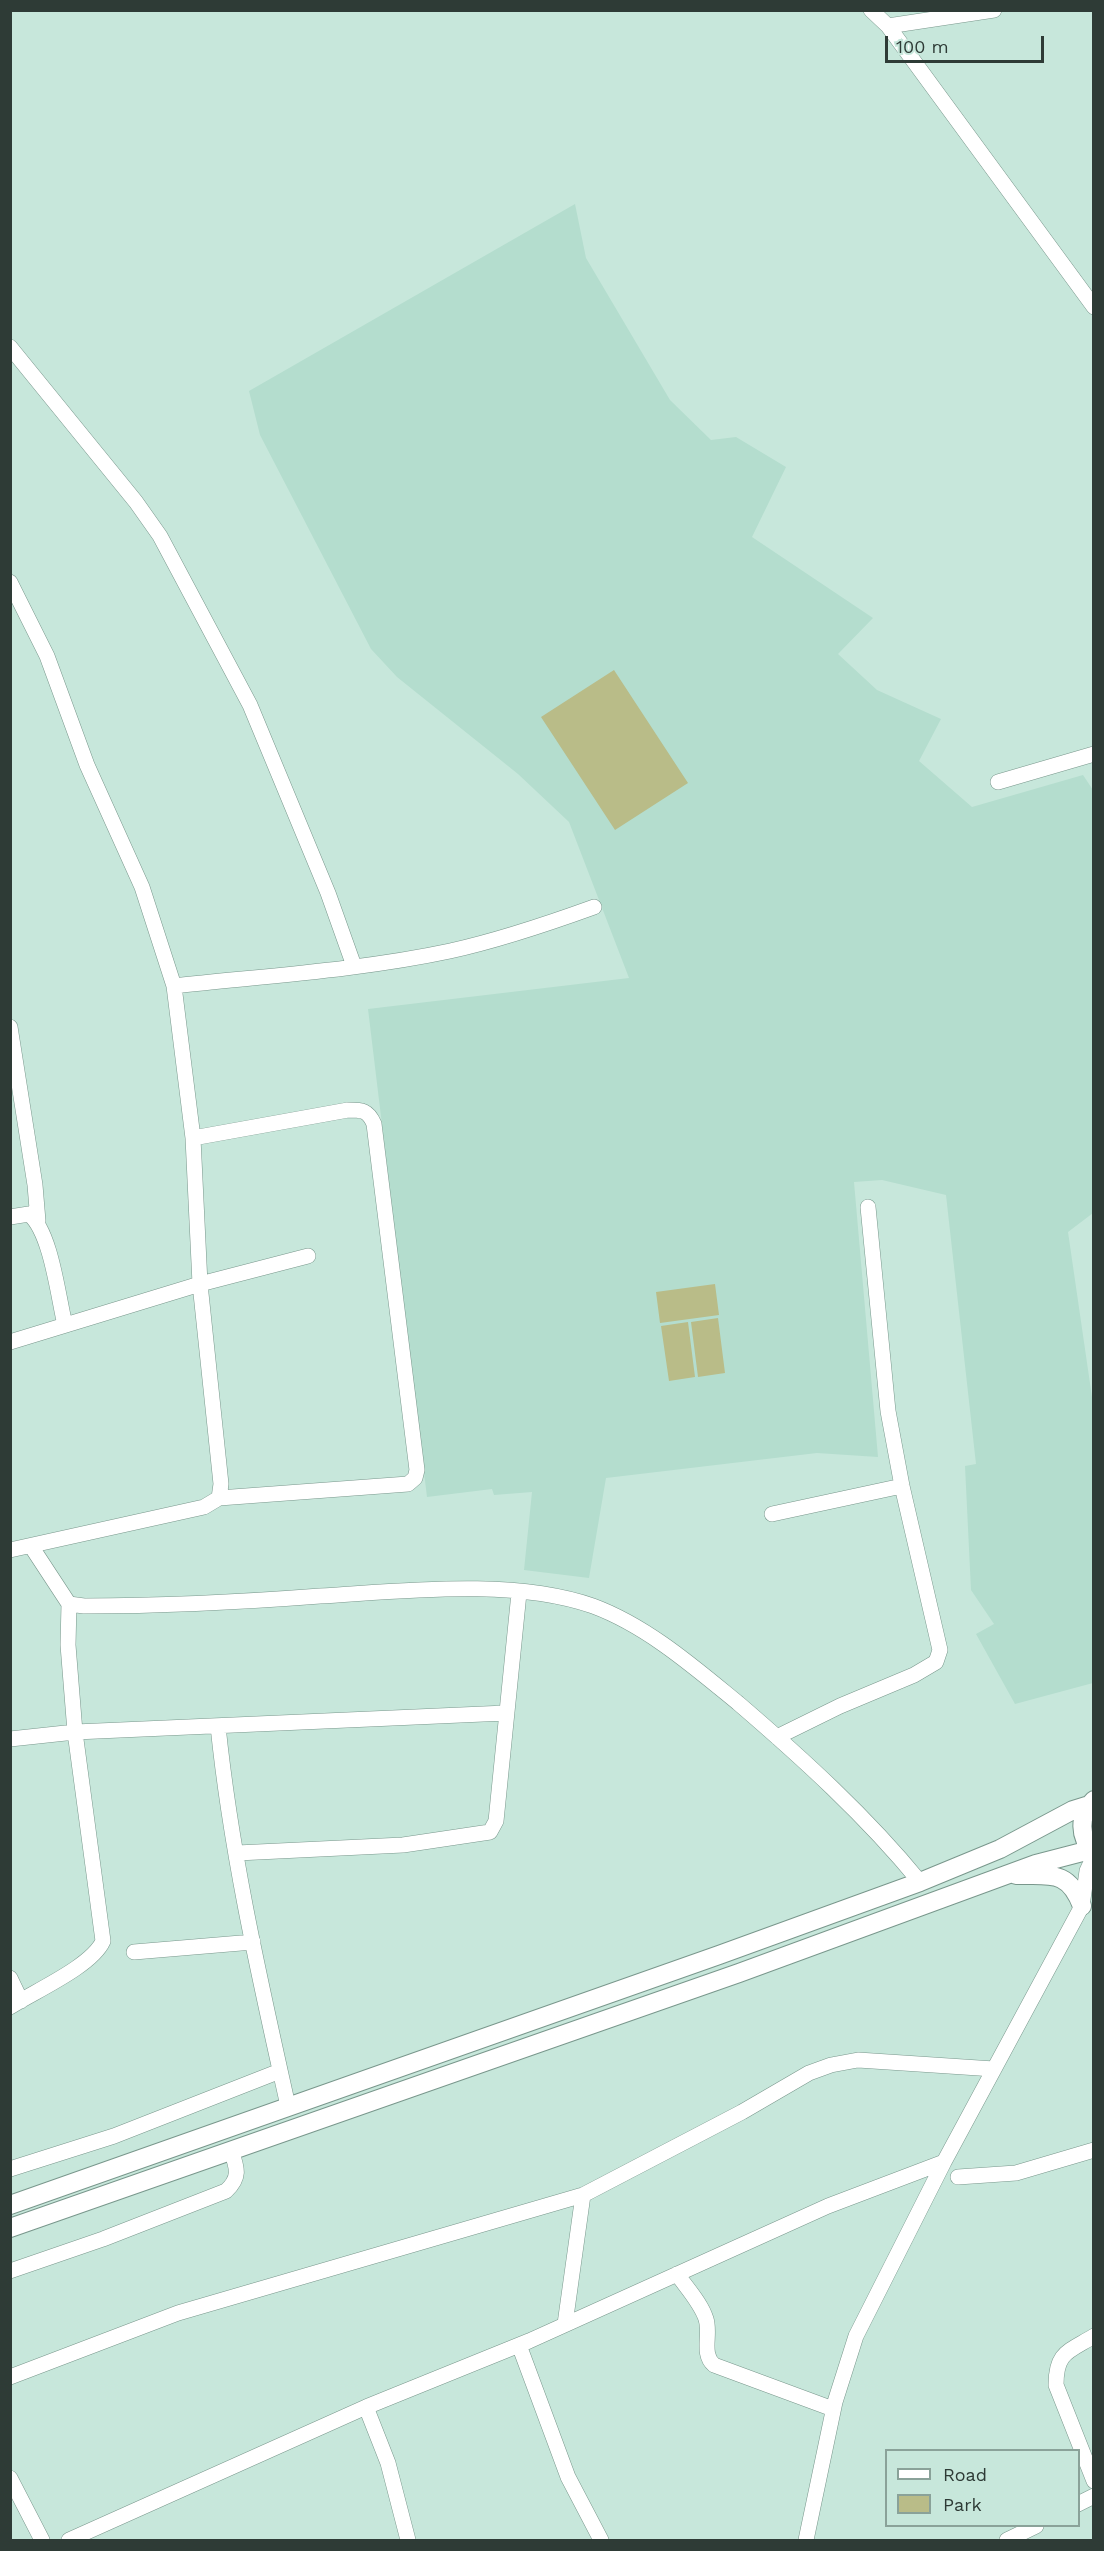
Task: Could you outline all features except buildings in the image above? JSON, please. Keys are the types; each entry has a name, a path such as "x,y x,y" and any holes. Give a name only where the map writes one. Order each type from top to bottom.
{"main road":[{"path":"10,2205 920,1882 1000,1849 1091,1802"},
{"path":"10,2228 739,1973 1036,1864 1092,1853 1084,1839 1082,1824 1091,1802"},
{"path":"1008,1875 1052,1876 1069,1882 1088,1901"}],"street":[{"path":"871,10 888,26 1094,307"},
{"path":"888,26 994,10"},
{"path":"10,347 136,502 160,536 249,705 328,893 354,966"},
{"path":"10,582 47,656 87,765 142,887 174,987 193,1138 200,1284 221,1484 219,1498"},
{"path":"998,782 1094,754"},
{"path":"174,987 418,957 523,932 594,907"},
{"path":"10,1026 35,1185 38,1221 46,1243 65,1325"},
{"path":"10,1550 204,1507 219,1498 408,1484 415,1478 417,1470 374,1124 370,1114 362,1110 348,1110 193,1138"},
{"path":"777,1737 840,1706 914,1675 936,1662 940,1650 902,1486 888,1411 868,1207"},
{"path":"10,1216 29,1214 38,1221"},
{"path":"10,1342 200,1284 308,1256"},
{"path":"772,1514 902,1486"},
{"path":"10,1978 16,2004 86,1962 99,1950 103,1941 75,1732 68,1645 69,1604 32,1546"},
{"path":"69,1604 99,1606 267,1600 433,1589 519,1593 593,1606 655,1639 705,1675 777,1737 887,1841 920,1882"},
{"path":"237,1853 403,1845 490,1832 496,1821 519,1593"},
{"path":"10,1739 75,1732 506,1713"},
{"path":"218,1726 224,1786 253,1942 288,2106"},
{"path":"806,2541 833,2409 856,2336 993,2069 1088,1901 1087,1871 1092,1853"},
{"path":"134,1952 253,1942"},
{"path":"10,2377 178,2313 583,2195 742,2112 808,2073 831,2065 858,2060 993,2069"},
{"path":"10,2169 114,2136 280,2072"},
{"path":"10,2271 226,2191 235,2183 238,2171 231,2150"},
{"path":"958,2177 1016,2173 1094,2150"},
{"path":"69,2541 366,2407 519,2345 838,2202 944,2162"},
{"path":"565,2324 583,2195"},
{"path":"677,2274 706,2318 709,2361 722,2369 833,2409"},
{"path":"1094,2336 1061,2357 1056,2370 1056,2385 1094,2481"},
{"path":"519,2345 568,2477 601,2541"},
{"path":"366,2407 388,2463 408,2541"},
{"path":"10,2478 42,2541"},
{"path":"1080,2503 1094,2496"},
{"path":"1007,2541 1034,2527"}],"shaded area":[{"path":"575,204 586,258 670,400 711,440 736,437 786,467 752,537 873,618 838,654 877,690 941,719 919,761 972,807 1083,775 1093,790 1093,1213 1068,1232 1094,1411 1093,1683 1015,1704 976,1634 994,1624 971,1590 965,1466 976,1464 946,1195 882,1180 854,1182 878,1457 817,1453 606,1478 589,1578 524,1570 532,1492 494,1495 492,1489 427,1497 368,1009 629,978 569,822 518,774 397,677 371,649 260,435 249,391"}],"green space":[{"path":"614,670 688,783 615,830 541,717"},
{"path":"715,1284 719,1315 660,1323 656,1292"},
{"path":"718,1318 725,1373 698,1377 691,1322"},
{"path":"688,1322 695,1377 669,1381 661,1326"}]}
